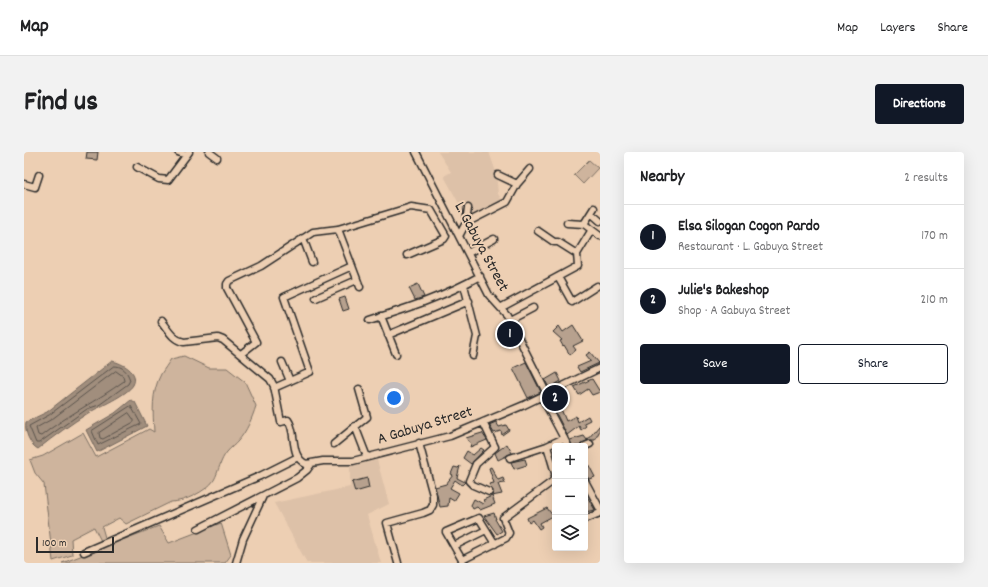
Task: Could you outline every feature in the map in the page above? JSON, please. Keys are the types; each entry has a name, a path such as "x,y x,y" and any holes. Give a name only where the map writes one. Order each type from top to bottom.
{"street":[{"path":"137,167 159,179 168,180 187,154 178,152"},
{"path":"210,152 217,158"},
{"name":"L. Gabuya Street","path":"416,152 492,300 502,307 510,320 566,443"},
{"path":"466,223 470,223 508,202 518,184 530,169"},
{"path":"24,184 35,187 39,175"},
{"path":"498,175 518,184"},
{"path":"241,354 256,342 227,284 229,280 261,266 303,238 319,231 338,229 411,207 431,210 446,236 444,239 407,255"},
{"path":"459,236 466,223 468,208"},
{"path":"584,224 592,211 600,221"},
{"path":"441,226 451,220"},
{"path":"567,223 584,224 591,231 600,236"},
{"path":"338,229 360,287"},
{"path":"538,231 554,242 558,242 577,254"},
{"path":"502,307 578,266 577,254 591,231"},
{"path":"303,238 312,262"},
{"path":"468,253 494,239"},
{"path":"274,388 310,372 291,312 284,297 352,266"},
{"path":"370,320 402,311 464,285 480,276"},
{"path":"558,277 572,302 597,286"},
{"path":"316,298 357,280"},
{"path":"464,285 477,336 473,356"},
{"path":"477,288 484,285"},
{"path":"388,335 469,301"},
{"path":"510,320 533,308"},
{"path":"381,316 396,354"},
{"path":"84,552 260,476 298,457 292,438 292,431 289,421 281,422 274,388 270,380 241,354 218,338 184,342 179,341 174,338 161,321"},
{"path":"282,362 290,381"},
{"name":"A Gabuya Street","path":"298,457 304,464 353,461 450,436 545,396 600,368"},
{"path":"334,444 367,417 359,389"},
{"path":"483,422 495,447 476,464 469,481 473,485 489,492"},
{"path":"355,426 367,457"},
{"path":"510,458 547,446 564,438"},
{"path":"398,563 387,523 423,513 430,510 433,505 433,495 419,444"},
{"path":"547,446 552,464"},
{"path":"198,529 297,478 307,470 312,463"},
{"path":"495,544 479,518 446,531 461,559 464,560 495,544 508,536 509,533 503,520 504,516 553,481 554,479"},
{"path":"588,487 600,509"},
{"path":"237,563 243,539 263,496"},
{"path":"588,518 600,513"},
{"path":"454,546 486,530"}],"shaded area":[{"path":"438,152 489,152 496,172 498,194 504,203 469,222 444,176 451,172"},
{"path":"589,160 598,168 583,184 574,175"},
{"path":"184,356 209,368 227,368 245,382 256,406 244,433 225,455 214,480 201,492 195,495 176,502 171,502 126,524 119,518 102,527 106,541 102,543 94,527 71,539 72,555 53,561 44,484 35,473 30,460 43,456 83,433 96,457 149,429 154,432 153,403 158,381 171,359"},
{"path":"377,460 389,504 367,515 381,563 307,563 274,503 350,487 350,466"},
{"path":"221,523 231,555 225,563 62,563 159,526 169,543"}],"water":[{"path":"112,361 125,366 132,372 135,380 130,389 119,397 88,413 38,449 35,447 30,441 27,433 26,422 47,412"},
{"path":"131,400 135,402 147,426 97,452 86,430 115,413"}],"building":[{"path":"87,152 98,152 97,160 86,159"},
{"path":"418,284 424,297 415,300 409,288"},
{"path":"345,297 349,309 343,311 339,299"},
{"path":"573,325 583,341 573,346 576,350 570,355 560,341 562,340 553,332 559,326 563,332"},
{"path":"590,352 599,363 580,372 577,367 591,361 586,355"},
{"path":"526,362 541,392 528,398 513,368"},
{"path":"557,373 561,381 549,388 545,380"},
{"path":"592,379 600,392 592,395 588,389 579,395 574,387"},
{"path":"561,409 566,421 576,416 578,422 588,416 590,420 584,423 586,426 581,430 579,426 567,435 555,411"},
{"path":"496,422 499,427 506,425 509,430 502,435 501,431 494,433 489,425"},
{"path":"600,425 600,430 595,440 588,440 583,443 571,443 570,440 584,436 587,440"},
{"path":"482,433 487,440 470,447 471,444 466,438"},
{"path":"507,444 512,453 498,460 495,453"},
{"path":"481,448 484,450 471,464 463,458 467,451 473,455"},
{"path":"525,459 527,465 514,469 511,462"},
{"path":"588,464 595,477 589,479 588,478"},
{"path":"460,466 457,478 465,482 462,485 455,480 450,488 459,493 454,501 449,498 448,506 440,507 435,487 446,484 453,475 451,474 454,467 458,468"},
{"path":"491,467 498,480 503,478 505,483 498,484 502,494 492,496 493,491 489,484 494,483 489,468"},
{"path":"367,478 369,488 355,492 352,482"},
{"path":"492,496 495,504 480,510 477,507 473,509 471,505 474,499 483,504 483,500"},
{"path":"588,498 594,508 595,510 588,511"},
{"path":"547,508 552,515 552,517 540,523 542,527 539,529 533,520 529,523 527,518"},
{"path":"494,513 495,519 502,531 497,534 484,516"}],"place":[{"name":"Elsa Silogan Cogon Pardo","path":"510,334"},
{"name":"Julie's Bakeshop","path":"555,398"}]}
